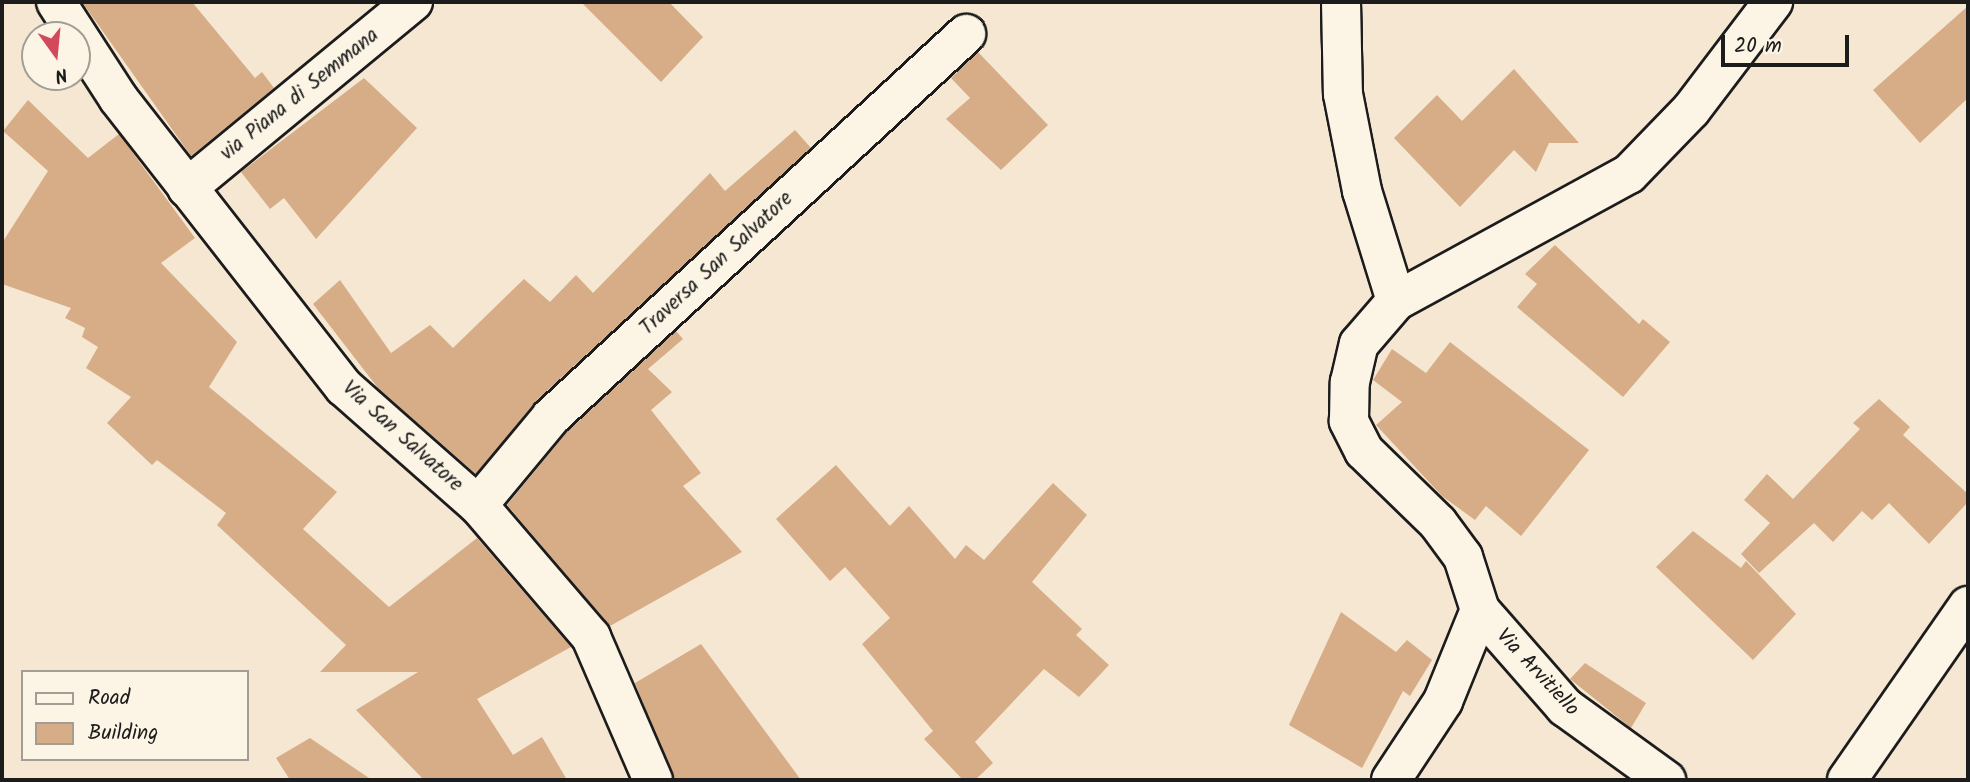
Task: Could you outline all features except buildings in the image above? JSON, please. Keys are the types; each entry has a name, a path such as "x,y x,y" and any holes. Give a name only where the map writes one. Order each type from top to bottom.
{"street":[{"name":"Via San Salvatore","path":"56,2 118,98 344,387 478,505 591,637 653,780"},
{"name":"via Piana di Semmana","path":"187,188 413,2"},
{"path":"1341,2 1343,94 1362,191 1396,302"},
{"path":"1391,780 1443,701 1480,610 1463,557 1438,523 1364,452 1349,421 1350,382 1359,344 1396,302 1629,174 1691,110 1773,2"},
{"name":"Traversa San Salvatore","path":"478,505 551,417 966,34"},
{"path":"1847,780 1968,606"},
{"name":"Via Arvitiello","path":"1480,610 1565,708 1666,780"}]}
